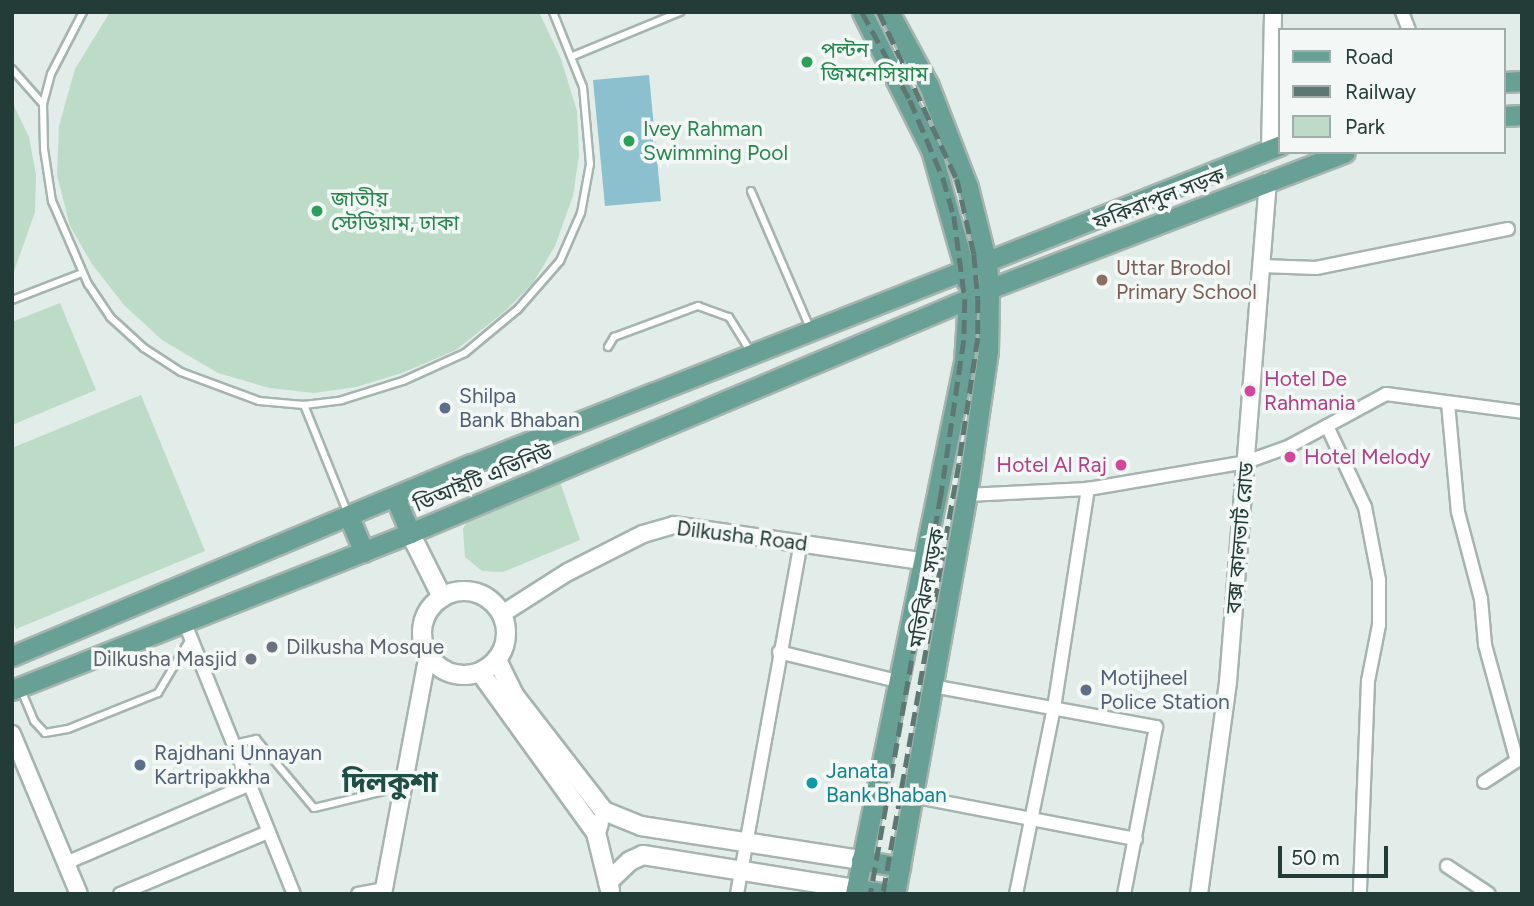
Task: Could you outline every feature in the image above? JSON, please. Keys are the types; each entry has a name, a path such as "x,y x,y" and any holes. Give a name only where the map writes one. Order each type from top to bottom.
{"main road":[{"name":"মতিঝিল সড়ক","path":"855,892 920,561 964,362 968,299 965,270 931,150 862,12"},
{"name":"মতিঝিল সড়ক","path":"890,12 947,127 986,263 989,289 988,351 967,495 895,894"},
{"name":"ফকিরাপুল সড়ক","path":"965,270 1275,147"},
{"name":"ফকিরাপুল সড়ক","path":"968,299 1340,154"},
{"name":"ডিআইটি এভিনিউ","path":"12,656 810,328 965,270"},
{"name":"ডিআইটি এভিনিউ","path":"16,689 188,629 364,551 968,299"},
{"path":"395,497 442,597"},
{"path":"349,517 364,551"},
{"path":"455,592 476,593 494,603 502,614 506,638 497,660 480,672 446,671 428,654 422,629 432,606 442,597 455,592"},
{"path":"497,660 514,695 604,811 640,826 900,867"},
{"path":"480,672 596,833 609,888"},
{"path":"596,833 604,811"},
{"path":"609,888 630,861 643,855 855,892 888,894"}],"street":[{"path":"1273,12 1275,147"},
{"name":"বক্স কালভার্ট রোড","path":"1199,894 1228,682 1268,181"},
{"path":"1262,266 1316,268 1508,229"},
{"path":"967,495 1088,489 1246,462 1287,447 1386,394 1522,412"},
{"path":"1448,403 1458,512 1481,599 1485,645 1519,759 1483,782"},
{"path":"1327,426 1365,507 1379,580 1379,625 1368,681 1360,894"},
{"path":"1016,894 1054,708 1088,489"},
{"name":"Dilkusha Road","path":"502,614 568,572 643,534 674,525 920,561"},
{"path":"737,894 801,543"},
{"path":"188,629 294,894"},
{"path":"779,652 897,681"},
{"path":"358,894 383,891 428,654"},
{"path":"932,686 1156,727 1124,894"},
{"path":"12,734 79,894"},
{"path":"66,863 250,784"},
{"path":"912,796 1033,816 1136,839"},
{"path":"120,894 268,832"},
{"path":"1447,866 1489,894"}],"lane":[{"path":"83,12 65,40 43,104 44,149 52,201 82,273 110,317 144,348 181,372 259,401 304,405 342,400 435,370 493,331 547,278 573,236 590,164 583,87 573,56 552,12"},
{"path":"573,56 680,12"},
{"path":"12,69 43,104"},
{"path":"751,191 810,328"},
{"path":"12,300 82,273"},
{"path":"608,347 614,337 698,306 729,317 751,352"},
{"path":"304,405 349,517"},
{"path":"16,689 34,721 45,733 68,729 158,693 188,629"},
{"path":"234,744 256,739 314,808 401,787"}],"green space":[{"name":"জাতীয় স্টেডিয়াম, ঢাকা","path":"110,12 539,12 561,59 577,111 579,155 573,196 555,246 533,283 504,312 456,350 402,373 356,387 314,393 270,388 218,373 162,340 124,305 92,264 70,226 57,175 59,126 75,69"},
{"path":"12,102 29,137 36,175 35,212 12,277"},
{"path":"60,303 96,390 12,425 12,322"},
{"path":"141,395 205,551 16,629 12,619 12,448"},
{"path":"560,482 580,540 503,572 482,571 465,557 463,529 472,513"}],"water":[{"path":"649,75 661,201 605,206 593,80"}],"railway":[{"path":"862,12 910,100 943,178 954,216 965,299 964,340 941,495 871,894"},
{"path":"879,12 957,179 974,254 978,299 978,338 959,464 883,894"}],"place":[{"name":"পল্টন জিমনেসিয়াম","path":"807,62"},
{"name":"Ivey Rahman Swimming Pool","path":"629,141"},
{"name":"জাতীয় স্টেডিয়াম, ঢাকা","path":"317,211"},
{"name":"Uttar Brodol Primary School","path":"1102,280"},
{"name":"Hotel De Rahmania","path":"1250,391"},
{"name":"Shilpa Bank Bhaban","path":"445,408"},
{"name":"Hotel Melody","path":"1290,457"},
{"name":"Hotel Al Raj","path":"1121,465"},
{"name":"Dilkusha Mosque","path":"272,647"},
{"name":"Dilkusha Masjid","path":"251,659"},
{"name":"Motijheel Police Station","path":"1086,690"},
{"name":"Rajdhani Unnayan Kartripakkha","path":"140,765"},
{"name":"Janata Bank Bhaban","path":"812,783"}],"district":[{"name":"দিলকুশা","path":"390,782"}]}
